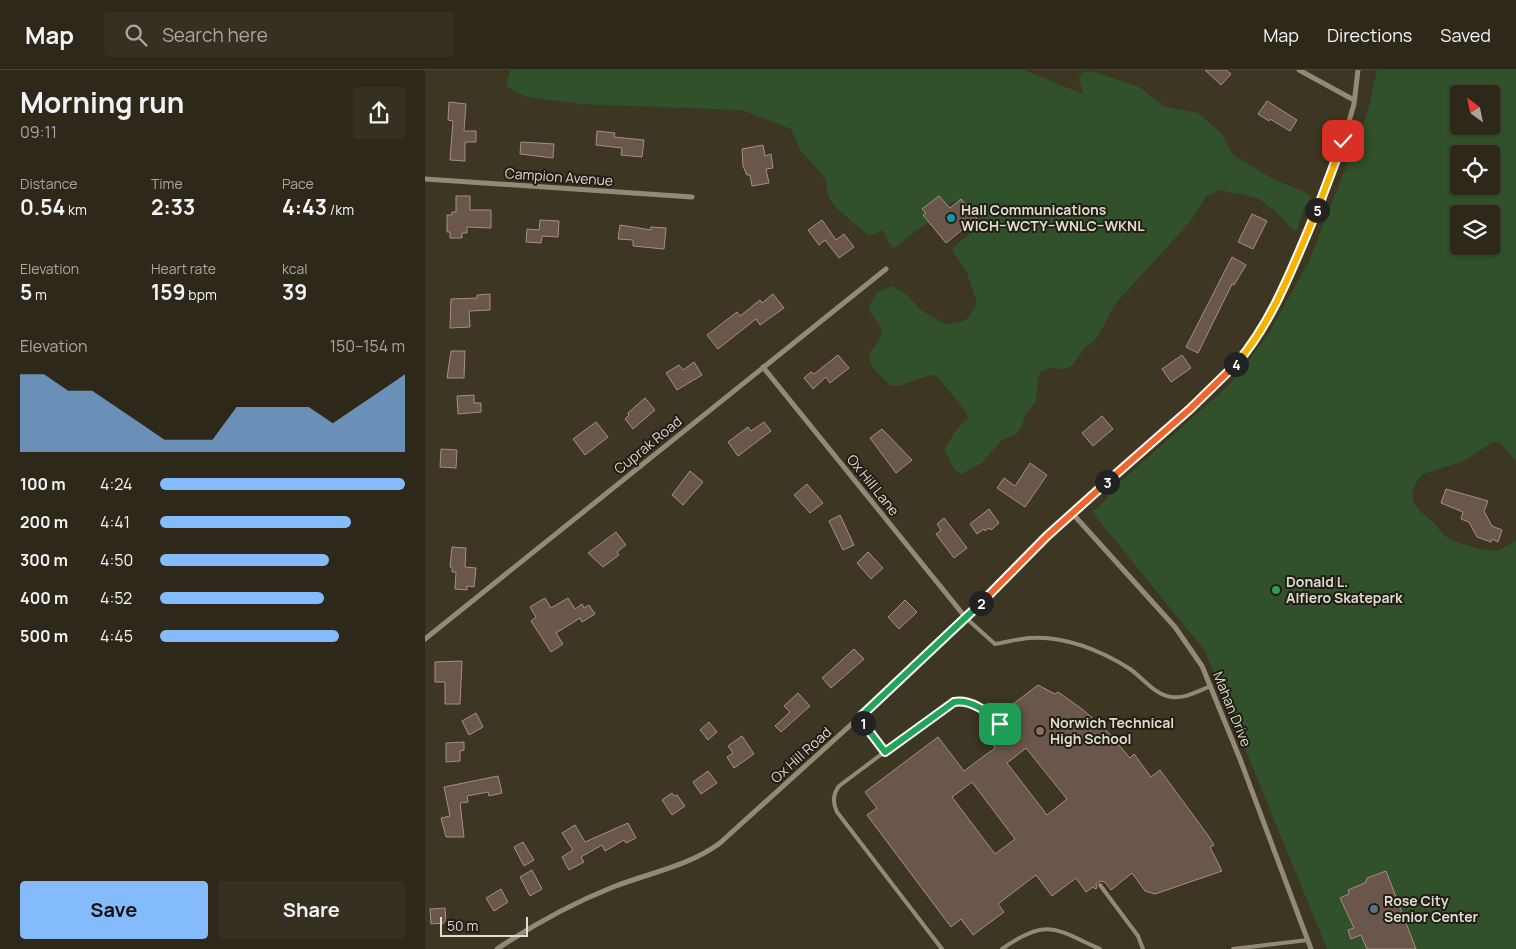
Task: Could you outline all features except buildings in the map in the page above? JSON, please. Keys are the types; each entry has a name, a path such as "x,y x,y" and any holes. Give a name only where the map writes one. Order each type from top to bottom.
{"street":[{"path":"1299,70 1354,100"},
{"name":"Ox Hill Road","path":"497,949 517,936 591,896 677,865 713,848 859,718 967,618 1072,513 1218,382 1253,343 1284,287 1321,200 1348,125 1358,70"},
{"name":"Campion Avenue","path":"425,179 692,196"},
{"name":"Cuprak Road","path":"425,639 886,269"},
{"name":"Ox Hill Lane","path":"763,367 967,618"},
{"name":"Mahan Drive","path":"1072,513 1181,636 1198,660 1211,686 1311,949"}],"lane":[{"path":"967,618 995,644 1028,638 1045,638 1078,645 1099,652 1129,669 1165,696 1185,696 1211,686"},
{"path":"942,949 835,809 833,798 839,786 954,702 965,702 977,706 1000,724"},
{"path":"859,718 885,752"},
{"path":"1100,886 1138,936 1143,949"},
{"path":"1002,949 1023,934 1047,929 1066,932 1100,949"},
{"path":"1233,949 1308,940"}],"green space":[{"path":"510,70 1024,70 1083,94 1079,79 1083,72 1091,71 1139,87 1165,107 1198,113 1222,134 1233,155 1275,180 1305,192 1311,197 1303,211 1297,230 1294,231 1276,212 1258,198 1219,190 1206,197 1188,224 1116,303 1097,338 1085,347 1072,366 1065,369 1049,368 1042,371 1038,377 1036,401 1026,414 1021,428 1016,434 1002,440 982,463 961,474 955,470 944,449 957,429 968,418 965,411 936,375 924,377 903,385 891,386 875,370 870,362 870,357 881,331 869,307 877,292 892,286 906,294 922,311 945,324 962,322 969,317 977,303 967,273 952,250 982,221 965,204 956,201 933,212 927,223 894,248 889,243 882,229 876,234 868,235 837,209 828,196 826,181 822,174 800,150 791,129 742,110 577,104 539,99 521,94 506,85"},
{"path":"1377,70 1516,70 1516,461 1499,442 1491,443 1464,461 1423,474 1417,481 1412,494 1416,506 1445,536 1464,545 1498,551 1516,540 1516,949 1327,949 1205,651 1092,512 1108,498 1107,496 1120,482 1229,385 1268,335 1309,261 1368,111"}],"place":[{"name":"Hall Communications WICH–WCTY–WNLC–WKNL","path":"951,218"},
{"name":"Donald L. Alfiero Skatepark","path":"1276,590"},
{"name":"Norwich Technical High School","path":"1040,731"},
{"name":"Rose City Senior Center","path":"1374,909"}],"route":[{"path":"1000,724 991,715 977,706 958,701 947,704 885,752 859,718 948,636 1047,536 1190,409 1242,357 1260,332 1284,287 1321,200 1343,141"}]}
